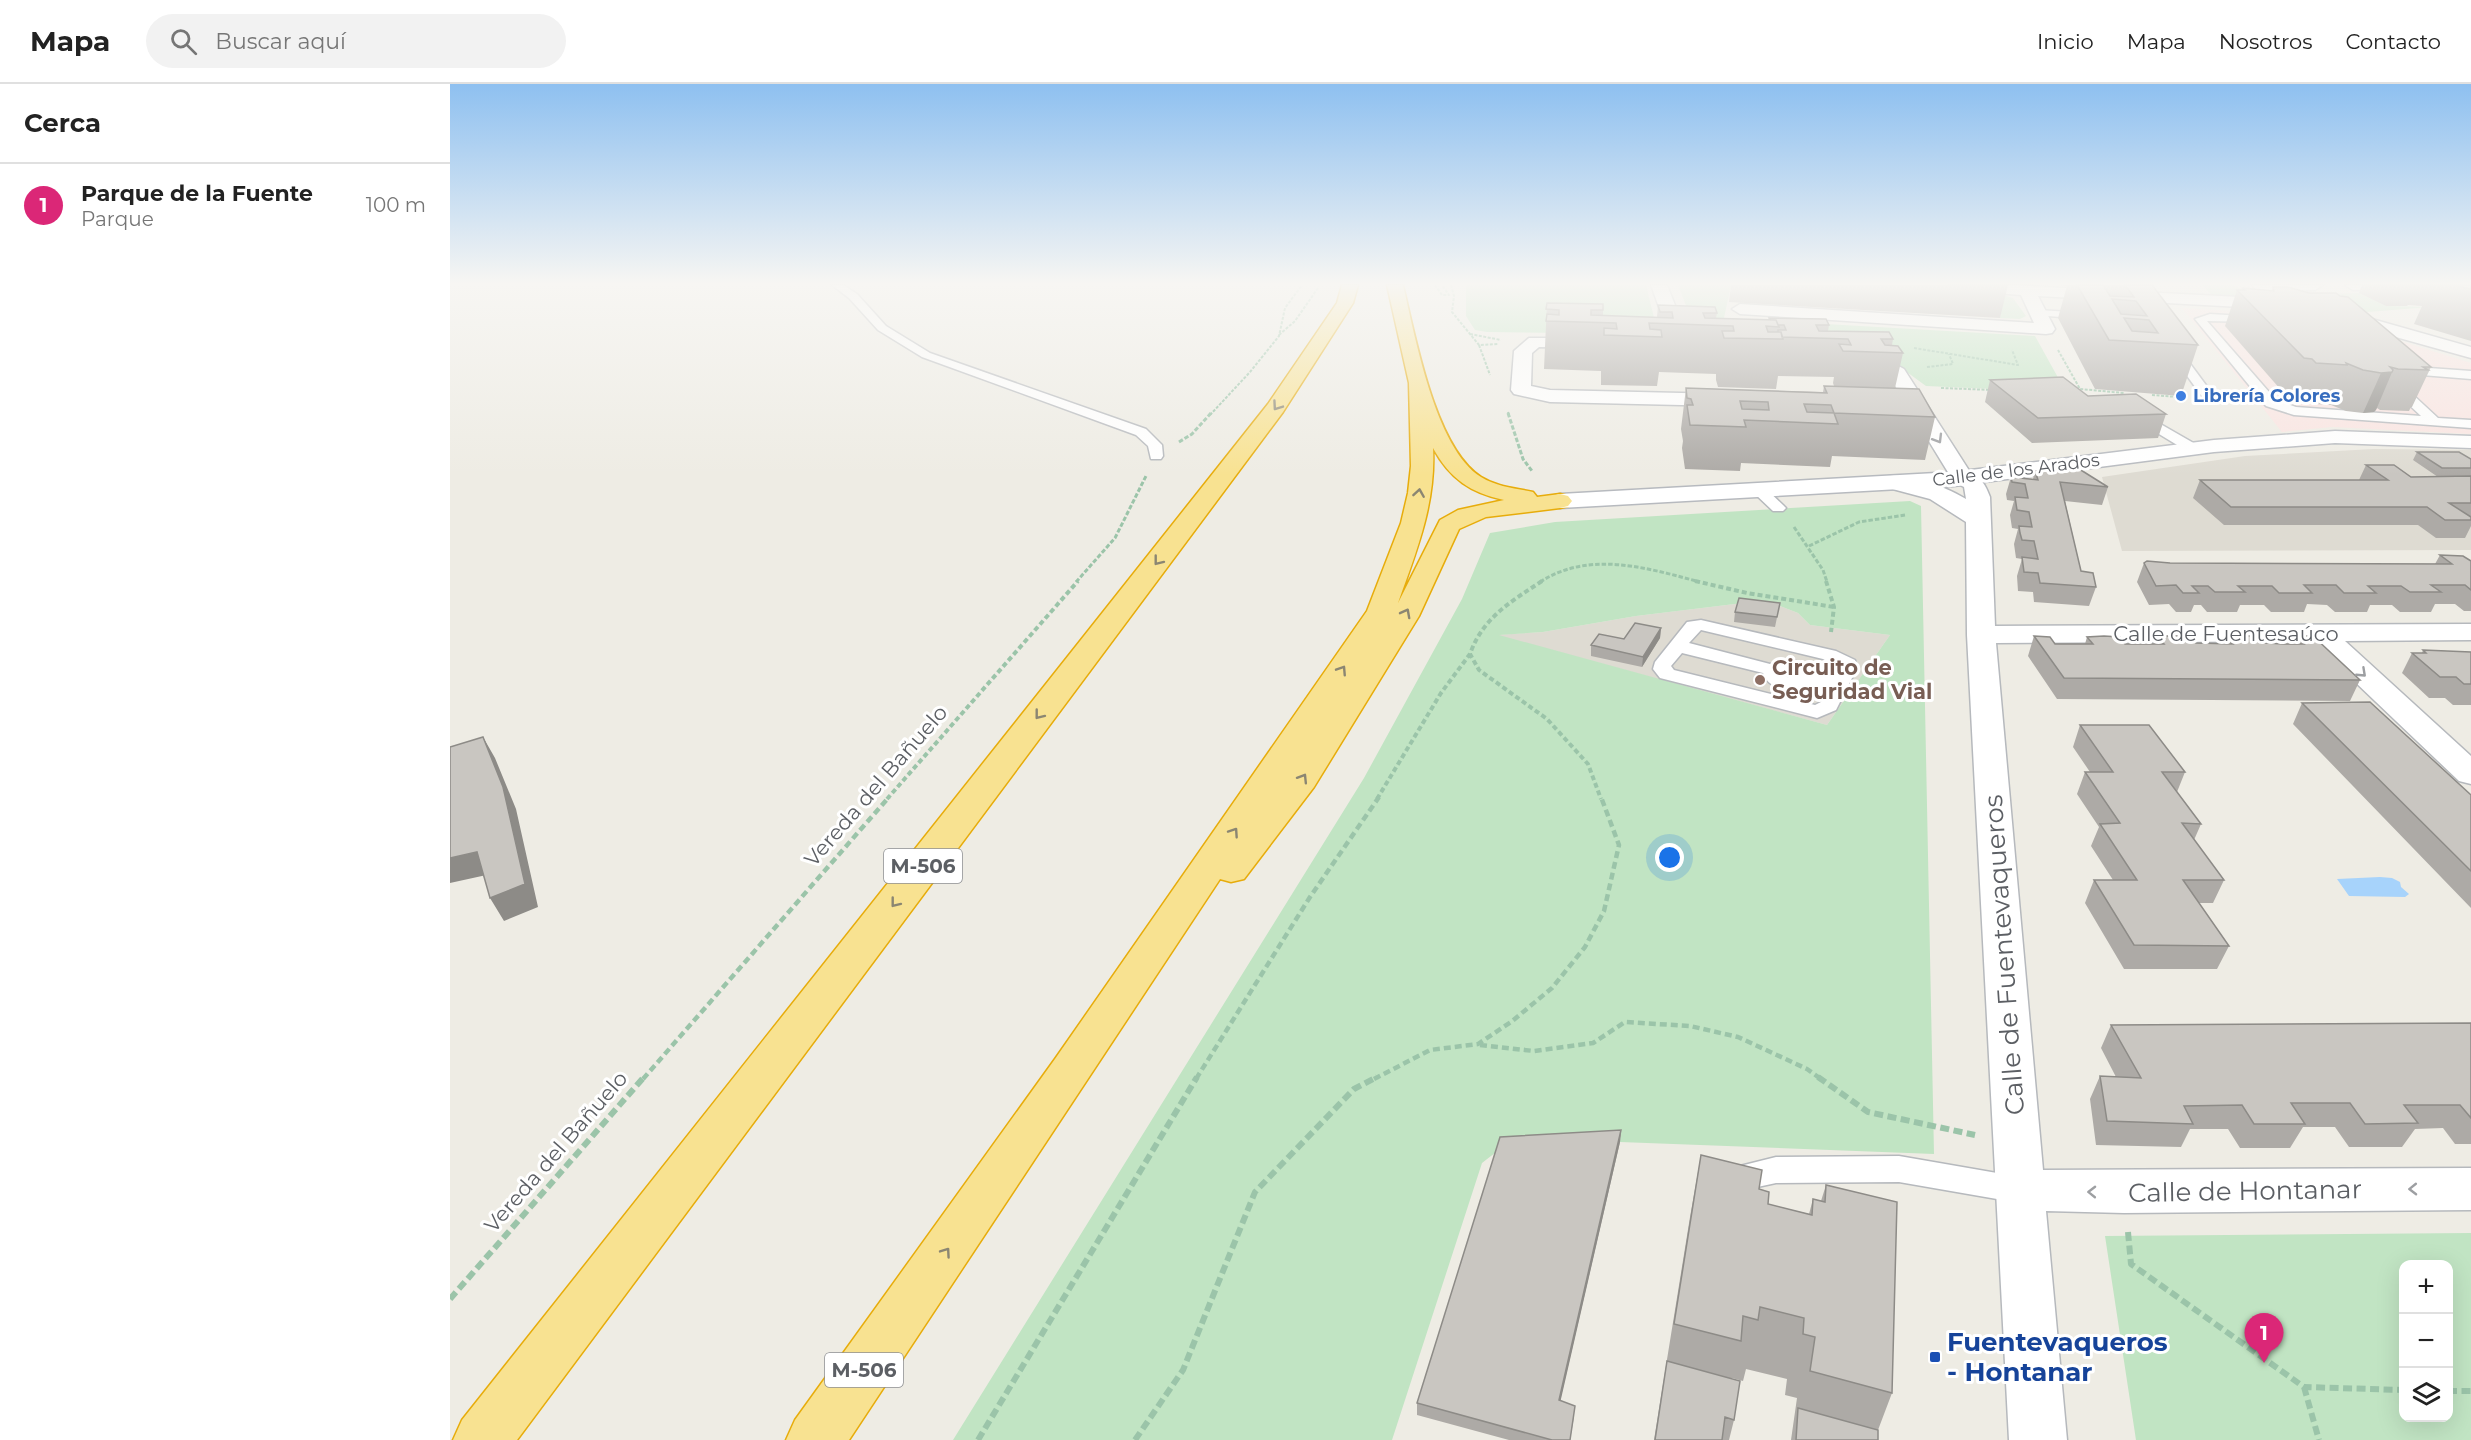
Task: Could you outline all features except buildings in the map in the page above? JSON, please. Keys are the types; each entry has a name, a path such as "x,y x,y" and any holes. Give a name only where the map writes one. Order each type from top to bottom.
{"highway":[{"name":"M-506","path":"482,1440 1276,408 1315,348"},
{"name":"M-506","path":"815,1440 1071,1071 1381,611 1411,531 1420,491 1422,451 1418,383 1410,348"},
{"path":"1418,383 1448,458 1465,476 1485,488 1516,496 1563,501"},
{"path":"1071,1071 1297,787 1405,616 1449,525 1467,515 1484,510 1563,501"}],"street":[{"path":"1527,348 1523,351 1521,390 1550,396 1908,396"},
{"path":"1814,348 1869,358 1897,373 1908,396 1919,408 1962,477"},
{"path":"2454,348 2471,353"},
{"name":"Calle de los Arados","path":"1563,501 1962,477 2192,448 2335,437 2471,442"},
{"name":"Calle de Fuentevaqueros","path":"1962,477 1974,484 1978,496 1981,635 2038,1440"},
{"path":"1893,482 1939,493 1957,502 1977,519"},
{"name":"Calle de Fuentesaúco","path":"1981,635 2471,632"},
{"path":"2319,633 2471,774"},
{"name":"Calle de Hontanar","path":"2019,1190 2124,1192 2471,1189"}],"lane":[{"path":"915,348 926,355 1141,432 1155,445 1156,456"},
{"path":"2173,348 2210,399"},
{"path":"2224,348 2271,404 2294,411 2471,424"},
{"path":"2435,422 2386,372 2471,375"},
{"path":"2121,410 2138,415 2192,448"},
{"path":"1760,490 1778,508"},
{"path":"1693,626 1709,626 1828,655 1848,664 1829,706 1816,712 1668,674 1662,669 1693,626"},
{"path":"1697,682 1730,631"},
{"path":"1730,690 1761,639"},
{"path":"1678,646 1839,686"},
{"path":"1769,700 1789,674 1802,649"},
{"path":"1739,1178 1776,1170 1899,1168 2019,1190"}],"path":[{"path":"1156,456 1192,434 1269,348"},
{"path":"1481,348 1486,358 1492,384"},
{"path":"1851,354 1867,348"},
{"path":"1921,348 2018,365 2010,348"},
{"path":"2057,348 2080,389"},
{"path":"2073,392 2080,389 2127,393"},
{"path":"1908,396 2001,390"},
{"path":"2151,395 2210,399"},
{"path":"1507,410 1523,459 1534,474 1558,489 1563,501"},
{"name":"Vereda del Bañuelo","path":"450,1299 1115,538 1156,456"},
{"path":"1778,508 1809,546 1823,570 1834,607 1828,655"},
{"path":"1809,546 1859,522 1909,514"},
{"path":"978,1440 1186,1094 1310,897 1382,792 1441,693 1470,654 1474,639 1485,624 1511,600 1548,577 1570,567 1611,562 1737,592 1834,607"},
{"path":"1470,654 1479,670 1529,704 1588,764 1619,845 1604,911 1585,947 1552,988 1511,1022 1478,1044"},
{"path":"1135,1440 1183,1370 1255,1192 1354,1089 1430,1050 1478,1044 1534,1051 1593,1043 1625,1022 1690,1026 1738,1037 1807,1069 1868,1112 1956,1132 2017,1140"},
{"path":"2124,1192 2131,1264 2304,1387 2399,1390"},
{"path":"2304,1387 2319,1440"},
{"path":"2453,1391 2471,1391"}],"shaded area":[{"path":"2214,348 2424,348 2471,363 2471,434 2332,427 2282,432"},
{"path":"2374,449 2471,450 2471,550 2122,551 2102,477 2245,456"},
{"name":"Circuito de Seguridad Vial","path":"1743,603 1780,606 1798,613 1810,625 1890,635 1827,725 1496,635 1543,632 1636,616"}],"green space":[{"path":"1855,348 2042,348 2066,392 1926,386 1900,367"},
{"path":"1910,501 1921,506 1934,1154 1620,1142 1500,1149 1482,1163 1392,1440 953,1440 1364,778 1462,599 1490,533 1555,522","holes":["1743,603 1780,606 1798,613 1810,625 1890,635 1827,725 1499,635 1543,632 1636,616"]},
{"path":"2471,1233 2471,1440 2136,1440 2105,1236"}],"water":[{"path":"2392,878 2400,882 2401,887 2409,894 2405,897 2349,896 2337,879"}],"place":[{"name":"Librería Colores","path":"2181,396"},
{"name":"Circuito de Seguridad Vial","path":"1760,680"},
{"name":"Fuentevaqueros - Hontanar","path":"1935,1357"},
{"name":"Parque de la Fuente","path":"2264,1363"}]}
